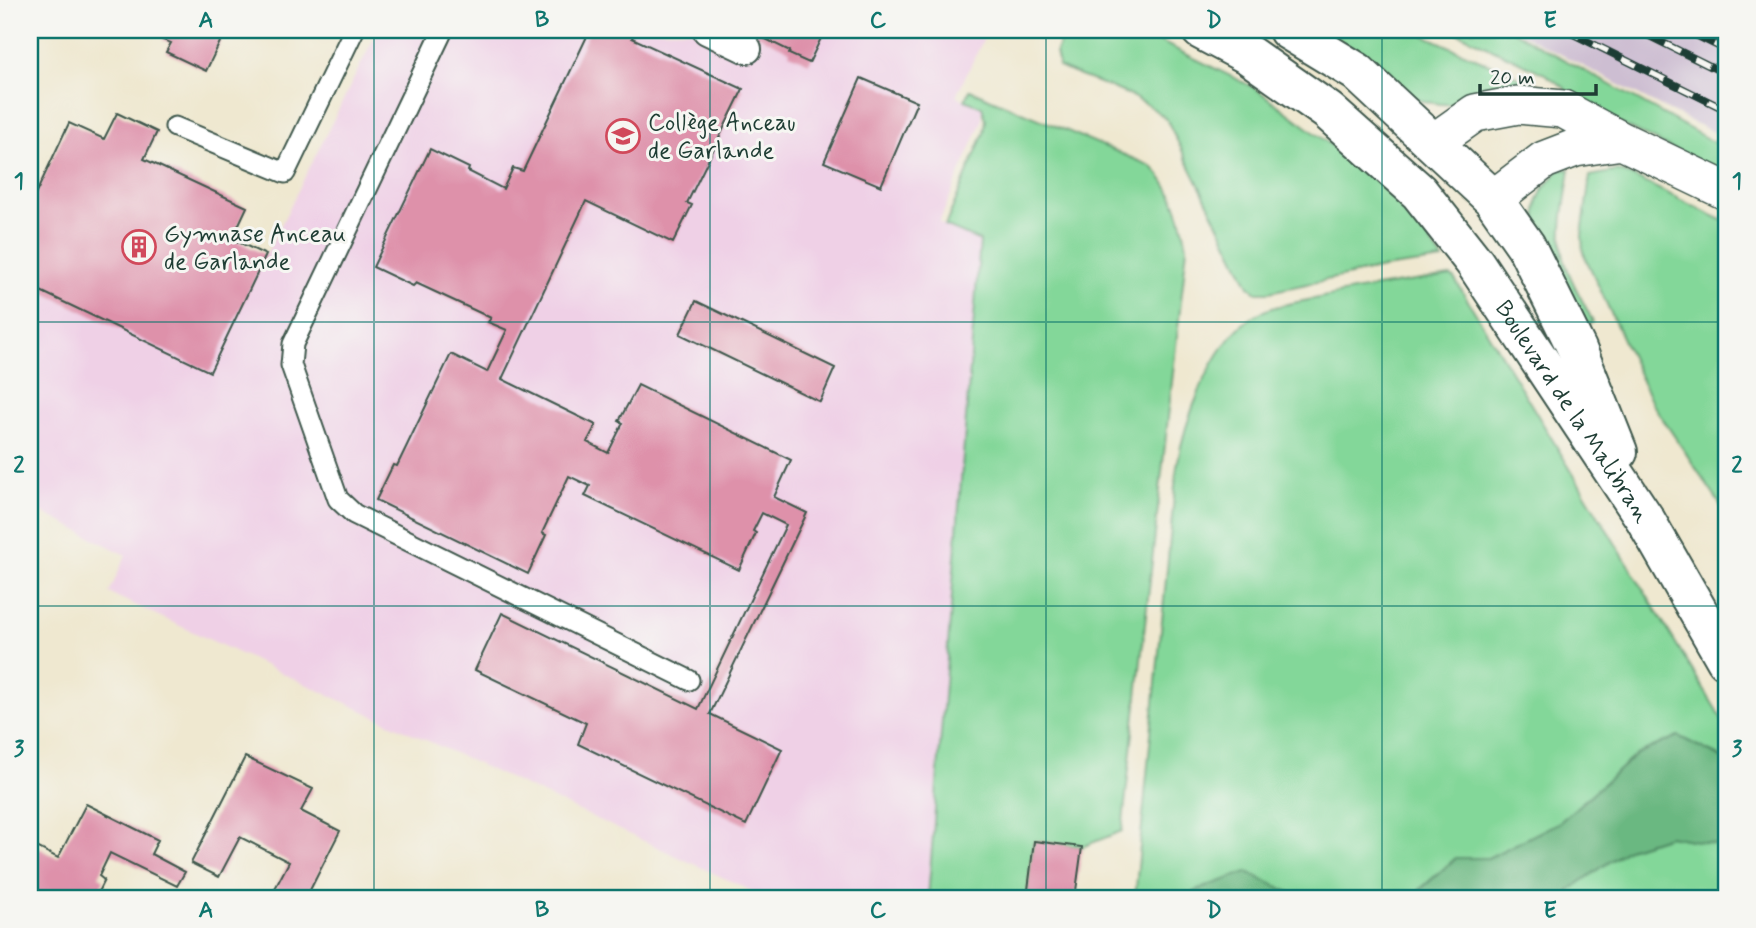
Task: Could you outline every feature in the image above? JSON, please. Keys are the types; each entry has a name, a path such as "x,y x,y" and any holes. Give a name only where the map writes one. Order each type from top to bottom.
{"main road":[{"path":"1201,30 1250,56 1300,71 1335,92 1459,198 1493,199"},
{"name":"Boulevard de la Malibran","path":"1288,30 1357,72 1426,168 1475,263 1644,519"},
{"name":"Boulevard de la Malibran","path":"1493,199 1526,246 1577,349 1644,519"},
{"path":"1644,519 1726,660"}],"street":[{"path":"707,30 747,49"},
{"path":"1426,168 1475,113 1518,106 1563,109 1726,191"},
{"path":"1493,199 1544,160 1575,148 1622,141"}],"lane":[{"path":"175,127 285,173 354,30"},
{"path":"443,30 293,344 291,365 338,499 354,514 689,680"}],"shaded area":[{"name":"Collège Anceau de Garlande","path":"378,30 988,30 956,96 982,107 982,121 939,223 980,241 928,898 767,898 109,593 126,555 30,506 30,206 69,123 104,139 117,113 157,132 145,159 247,207 233,238 266,255"},
{"path":"1515,30 1726,30 1726,138 1661,107"}],"green space":[{"path":"1065,30 1137,30 1255,88 1375,178 1416,221 1443,260 1383,268 1269,292 1257,292 1249,286 1167,120 1156,110 1130,95 1059,67 1056,52"},
{"path":"1312,30 1412,30 1530,82 1542,93 1472,104 1421,101 1404,95"},
{"path":"1452,30 1511,30 1726,149 1726,175 1565,97 1565,88 1545,74"},
{"path":"970,90 1151,166 1171,193 1187,247 1122,831 1082,847 1034,841 1027,898 928,898 980,241 945,226 984,133 986,120 982,107 965,100"},
{"path":"1570,169 1562,227 1563,256 1593,322 1578,328 1535,235 1538,200 1543,189 1559,170"},
{"path":"1617,171 1726,222 1726,513 1652,403 1583,252 1582,235 1590,176"},
{"path":"1451,276 1726,726 1726,762 1678,736 1637,754 1560,822 1488,858 1456,858 1420,889 1425,898 1291,898 1292,895 1198,890 1188,898 1135,898 1177,466 1193,408 1211,367 1222,348 1248,320 1271,308 1365,289"},
{"path":"1678,736 1726,762 1726,841 1719,845 1669,836 1628,849 1569,890 1567,898 1425,898 1420,890 1456,858 1488,858 1560,822 1637,754"},
{"path":"1669,836 1719,845 1726,841 1726,898 1567,898 1569,890 1628,849"},
{"path":"1247,872 1293,894 1291,898 1188,898 1197,890"}],"building":[{"path":"160,30 200,30 221,40 206,71 166,52 171,43 163,40 166,33"},
{"path":"590,30 622,30 633,35 632,38 743,89 687,203 692,205 673,243 586,201 502,379 596,425 587,442 608,453 623,423 619,421 638,385 791,460 774,497 807,513 710,714 782,749 746,825 578,744 586,723 475,670 502,613 698,709 786,525 762,513 739,570 585,496 590,486 569,476 542,533 546,535 528,574 376,500 393,465 397,466 451,354 487,372 507,330 488,322 491,318 416,283 413,286 373,267 430,149 503,189 513,168 523,171"},
{"path":"740,30 825,30 809,63 753,33 752,35"},
{"path":"861,78 917,102 881,186 824,162"},
{"name":"Gymnase Anceau de Garlande","path":"117,113 157,132 144,159 247,207 232,239 266,255 210,372 30,286 30,206 69,123 104,139"},
{"path":"696,301 835,368 820,402 680,334"},
{"path":"245,757 313,789 301,811 340,831 306,898 270,898 289,862 240,837 219,877 191,863"},
{"path":"86,804 158,840 151,854 185,872 177,886 110,853 99,876 104,880 95,898 30,898 30,857 35,846 58,858"},
{"path":"1034,841 1082,847 1075,898 1027,898"}],"railway":[{"path":"1565,30 1726,110"},
{"path":"1637,30 1726,74"},
{"path":"1685,30 1726,50"}],"place":[{"name":"Collège Anceau de Garlande","path":"623,136"},
{"name":"Gymnase Anceau de Garlande","path":"139,247"}]}
